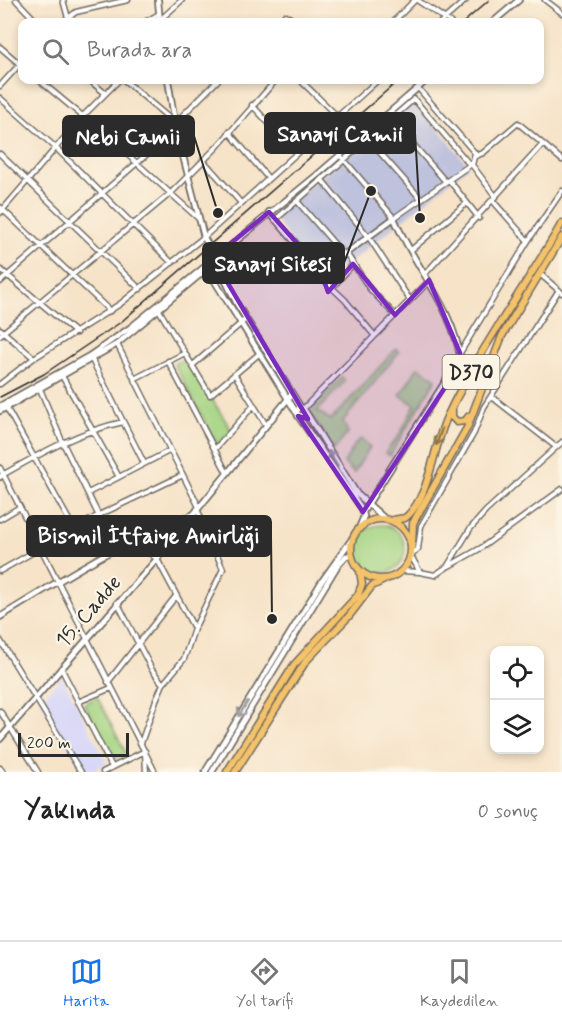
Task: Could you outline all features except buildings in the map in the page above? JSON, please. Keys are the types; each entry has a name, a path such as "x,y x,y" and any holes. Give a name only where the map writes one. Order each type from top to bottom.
{"highway":[{"name":"D370","path":"393,520 405,518 420,499 442,430 454,404 477,361 562,223"},
{"name":"D370","path":"412,547 413,523 454,454 502,336 562,237"},
{"path":"454,404 452,417 457,422 468,418 475,406"},
{"path":"227,772 294,665 358,595 362,584 360,571 351,555 354,536 359,528 366,523 384,518 393,520 406,531 412,547 411,556 402,571 372,586 350,616 306,662 235,772"},
{"path":"360,571 368,576 386,579"}],"street":[{"path":"16,0 33,18"},
{"path":"63,0 68,18"},
{"path":"70,18 76,12 128,0"},
{"path":"158,0 159,18"},
{"path":"160,18 182,0"},
{"path":"398,18 418,0 444,18"},
{"path":"446,18 466,0"},
{"path":"498,18 519,0"},
{"path":"545,0 562,13"},
{"path":"0,47 18,62"},
{"path":"0,86 18,68"},
{"path":"44,84 137,162 200,219"},
{"path":"94,84 105,93"},
{"path":"110,311 1,210 83,116 115,84"},
{"path":"128,84 175,126"},
{"path":"169,84 175,126 204,237 214,260 244,321 288,399 363,512"},
{"path":"0,282 69,219 103,194 175,126 214,84"},
{"path":"34,358 1,332 73,277 189,176 272,84"},
{"path":"304,84 337,116"},
{"path":"1,381 140,289 204,237 240,202 373,84"},
{"path":"0,411 3,406 117,344 422,84"},
{"path":"418,88 476,156"},
{"path":"0,98 56,148 172,262"},
{"path":"275,220 417,99 471,165 494,199 528,241"},
{"path":"252,105 296,153"},
{"path":"391,119 448,181 478,218"},
{"path":"320,269 345,254 471,165 476,156 483,153 517,123 562,160"},
{"path":"229,132 268,178"},
{"path":"368,139 421,200"},
{"path":"425,274 542,145"},
{"path":"0,153 140,289"},
{"path":"340,154 394,218 429,280 460,353 461,363 438,393 363,512 359,528"},
{"path":"203,160 240,202"},
{"path":"321,180 369,236 410,300"},
{"path":"460,353 528,241 562,191"},
{"path":"297,201 345,254 370,289 394,315"},
{"path":"411,250 467,203"},
{"path":"269,213 315,267 320,269 324,280 374,335"},
{"path":"332,288 353,264"},
{"path":"206,267 357,494 384,518"},
{"path":"3,406 40,389 91,358 206,267"},
{"path":"0,269 76,333"},
{"path":"420,572 411,556 418,549 422,526 492,398 561,291 540,274"},
{"path":"297,414 429,280"},
{"path":"159,310 210,395 261,352"},
{"path":"193,365 244,321"},
{"path":"117,344 183,475 216,547 223,569 194,629 184,659 164,684 148,717 141,743"},
{"path":"134,379 186,353"},
{"path":"91,358 144,463"},
{"path":"168,361 228,473"},
{"path":"461,363 477,361"},
{"path":"235,375 267,426"},
{"path":"62,376 119,477"},
{"path":"40,389 62,441 115,549"},
{"name":"15. Cadde","path":"0,738 157,559 292,394"},
{"path":"492,398 556,447"},
{"path":"216,449 254,405"},
{"path":"3,406 74,529"},
{"path":"2,476 62,441 93,429 123,422"},
{"path":"447,567 470,530 486,511 562,442"},
{"path":"88,493 169,451"},
{"path":"0,468 85,639 155,772"},
{"path":"0,571 99,515 183,475"},
{"path":"402,571 435,575 473,553 562,489"},
{"path":"0,519 20,507"},
{"path":"0,617 115,549 192,515"},
{"path":"205,772 322,581 354,536"},
{"path":"133,540 157,559 194,629"},
{"path":"212,772 336,568 346,556 351,555"},
{"path":"108,682 176,596"},
{"path":"117,602 152,670 164,684"},
{"path":"0,640 81,772"},
{"path":"61,668 112,767"},
{"path":"78,702 111,688"},
{"path":"0,711 38,772"},
{"path":"103,772 145,751"},
{"path":"145,751 146,772"},
{"path":"0,768 3,772"}],"highlighted area":[{"path":"269,212 320,269 328,292 353,264 395,315 429,280 460,353 461,363 363,512 298,416 308,419 213,258"}],"shaded area":[{"path":"413,98 469,166 320,287 274,216"},
{"path":"62,676 107,763 90,772 83,772 40,700"}],"green space":[{"path":"396,349 399,352 343,421 348,433 334,450 311,414 312,409 342,377 345,381 317,411 331,420"},
{"path":"186,358 232,431 218,446 174,364"},
{"path":"418,367 436,379 390,456 385,453 400,434 415,405 400,395"},
{"path":"362,439 370,447 354,473 344,463 357,441"},
{"path":"376,525 386,525 398,532 405,544 405,554 398,566 386,573 376,573 361,562 357,554 357,544 368,529"},
{"path":"97,697 126,753 112,760 84,704"}],"railway":[{"path":"469,18 489,0"},
{"path":"0,397 44,374 121,322 394,84"}],"place":[{"name":"Sanayi Sitesi","path":"371,191"},
{"name":"Nebi Camii","path":"218,213"},
{"name":"Sanayi Camii","path":"420,218"},
{"name":"Bismil İtfaiye Amirliği","path":"272,619"}]}
